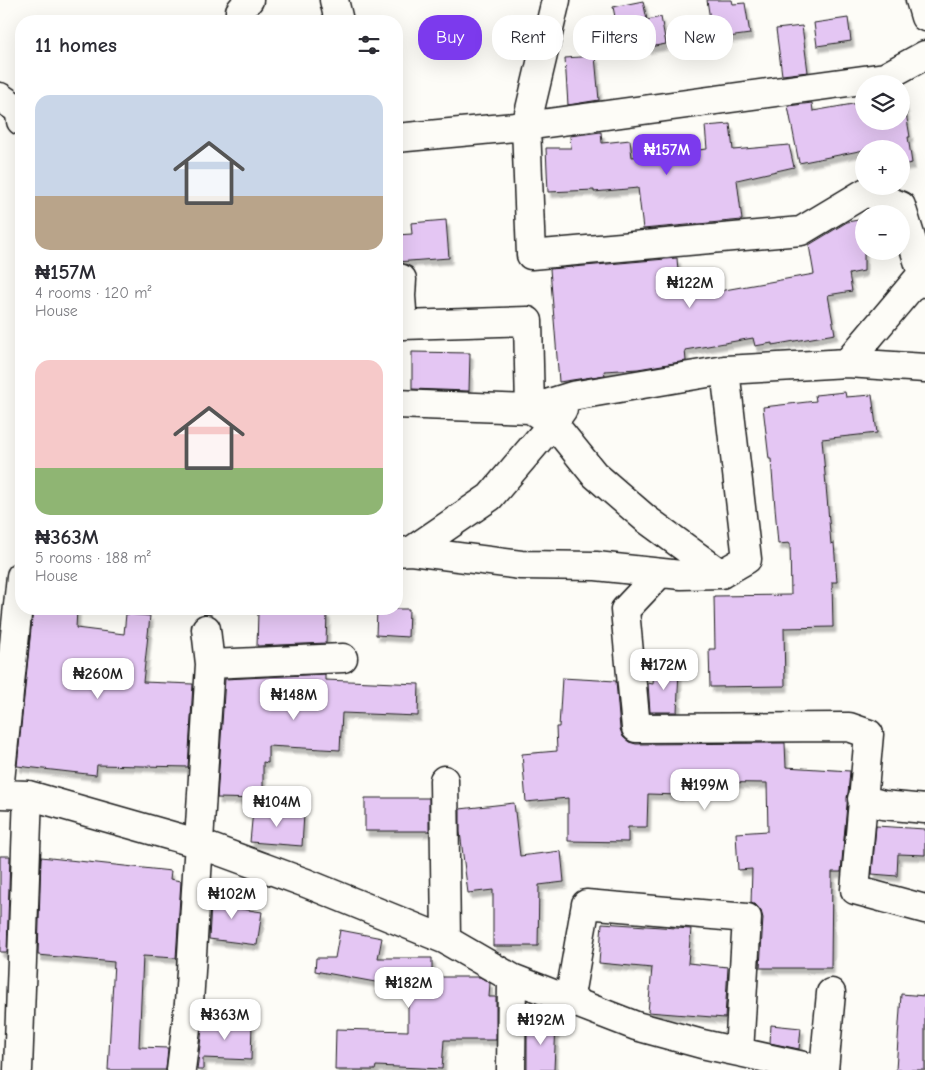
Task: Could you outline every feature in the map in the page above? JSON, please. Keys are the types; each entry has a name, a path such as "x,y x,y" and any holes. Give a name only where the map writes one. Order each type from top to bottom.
{"street":[{"path":"334,0 338,15"},
{"path":"556,0 526,126 531,255 801,231 866,192 901,206 924,274 847,363"},
{"path":"920,0 925,17"},
{"path":"403,137 526,126 885,77 925,55"},
{"path":"403,325 528,321 530,409"},
{"path":"403,404 530,409 572,396 725,370 847,363 925,368"},
{"path":"403,552 521,566 596,566 681,575 720,574 747,559 725,370"},
{"path":"403,552 490,497 553,423 572,396"},
{"path":"530,409 553,423 594,474 646,520 720,574"},
{"path":"660,573 625,610 636,728 849,727 868,734 855,890 925,909"},
{"path":"0,781 17,615"},
{"path":"181,1070 200,844 210,664 206,628"},
{"path":"210,664 343,658"},
{"path":"444,780 446,940"},
{"path":"0,794 28,796 200,844 306,882 446,940 512,978 568,1001 636,1026 702,1044 823,1070 831,993"},
{"path":"18,1070 28,796"},
{"path":"862,800 883,805 925,808"},
{"path":"568,1001 586,904 747,918 739,1052"},
{"path":"511,1070 512,978"}],"building":[{"path":"707,0 732,0 733,4 745,3 750,34 733,36 733,15 709,15"},
{"path":"643,1 646,15 615,15 613,7"},
{"path":"661,17 666,44 656,46 656,18"},
{"path":"848,18 851,41 817,46 814,23"},
{"path":"802,26 808,72 782,75 776,29"},
{"path":"565,58 595,60 599,100 568,105"},
{"path":"812,103 813,111 855,104 855,130 909,130 910,137 908,137 908,140 855,140 855,152 799,163 788,106"},
{"path":"730,124 733,150 789,145 794,167 737,180 742,220 643,229 638,188 594,192 594,190 548,192 546,148 571,148 570,136 601,132 602,143 630,140 632,157 707,149 705,126"},
{"path":"446,220 449,258 403,261 403,235 412,234 411,223"},
{"path":"855,221 855,260 864,260 864,271 849,274 852,291 828,295 835,334 772,345 772,343 755,346 753,338 685,350 686,361 638,369 604,371 605,375 559,382 550,269 677,258 680,298 814,274 809,245 847,222"},
{"path":"412,352 470,353 469,391 412,389"},
{"path":"845,392 846,397 872,395 877,433 822,439 831,544 834,543 837,582 832,582 833,627 784,628 785,686 710,687 709,649 715,649 714,596 791,595 790,543 778,544 771,459 769,459 763,407 816,401 815,395"},
{"path":"403,609 409,609 408,637 376,635 377,615 403,615"},
{"path":"32,615 77,615 76,628 124,634 126,615 150,616 143,682 193,684 188,767 97,765 96,775 17,766"},
{"path":"258,615 327,615 326,643 257,646"},
{"path":"654,668 679,670 677,712 650,712 648,683 653,684"},
{"path":"325,674 325,680 419,684 418,716 342,713 340,750 268,746 268,763 263,762 263,799 217,798 225,679"},
{"path":"562,678 616,681 620,729 623,737 629,742 636,744 785,743 786,767 850,771 841,872 832,872 831,968 760,968 763,918 761,911 756,905 751,903 752,869 738,870 736,833 768,831 767,783 680,782 680,795 648,794 647,827 628,827 628,842 568,841 568,798 526,802 522,754 557,751 556,727 559,727"},
{"path":"365,798 429,798 429,831 365,831"},
{"path":"514,803 520,856 561,851 564,882 539,885 538,946 493,946 493,890 468,893 460,832 460,809"},
{"path":"253,810 304,814 302,846 250,842"},
{"path":"876,826 925,829 925,855 898,854 897,876 872,874"},
{"path":"0,856 10,856 7,952 0,952"},
{"path":"41,857 171,871 170,879 181,881 176,958 143,956 139,1047 168,1048 166,1070 108,1070 114,962 38,955"},
{"path":"212,885 232,888 229,907 262,912 257,945 209,939"},
{"path":"602,923 691,929 688,963 728,967 725,1018 648,1012 652,968 599,963"},
{"path":"340,930 382,938 378,958 432,958 432,977 480,977 490,983 489,997 496,997 496,1040 444,1040 442,1069 376,1066 375,1070 335,1070 336,1029 408,1031 408,988 315,971 316,958 335,958"},
{"path":"901,994 925,996 925,1070 896,1070"},
{"path":"203,1021 252,1023 251,1060 203,1058 203,1070 197,1070"},
{"path":"527,1021 556,1023 554,1070 527,1070"},
{"path":"771,1025 801,1028 799,1049 770,1043"}]}
